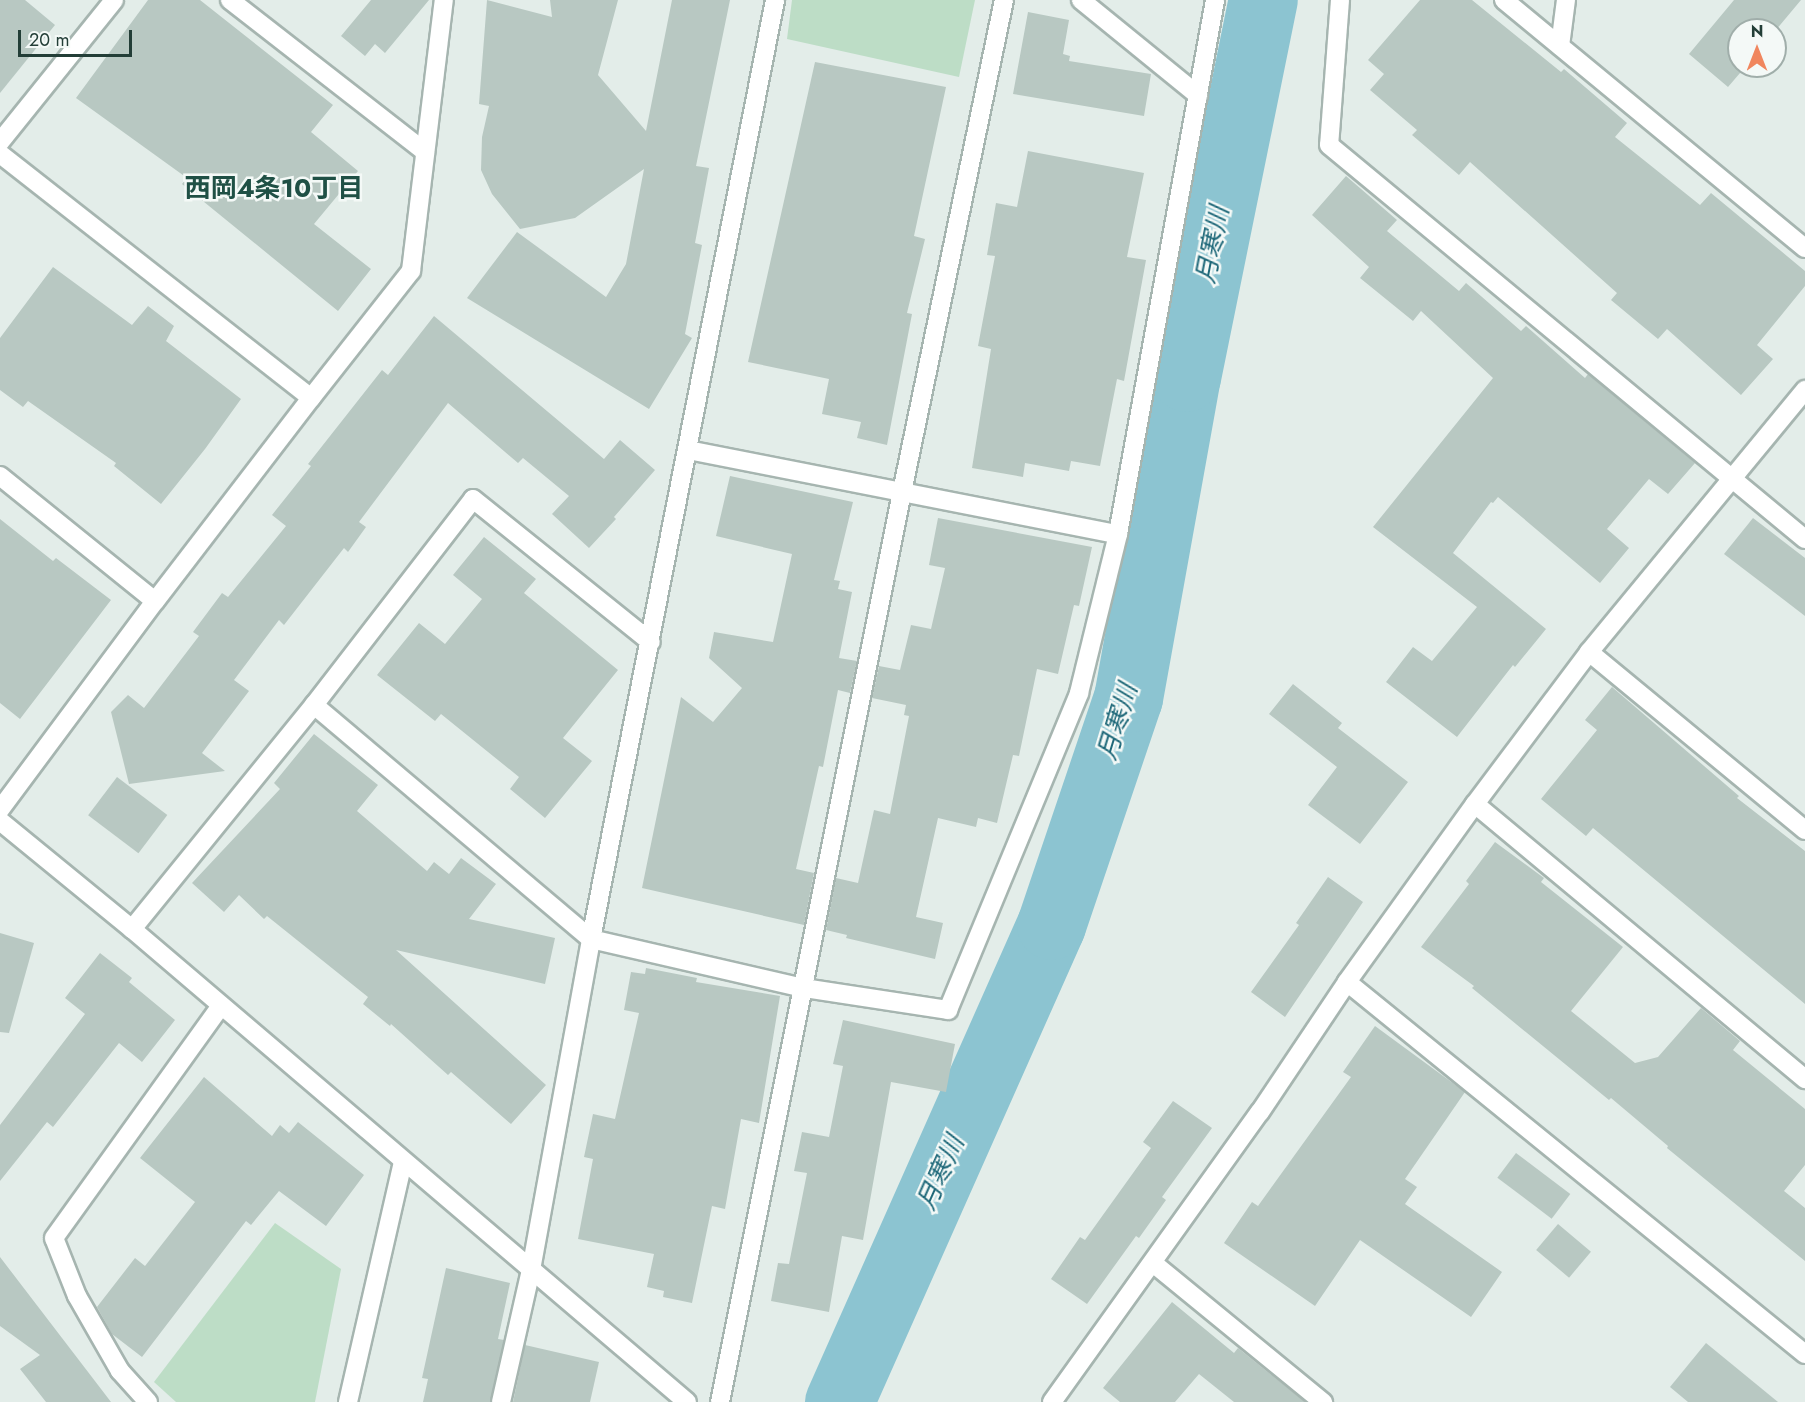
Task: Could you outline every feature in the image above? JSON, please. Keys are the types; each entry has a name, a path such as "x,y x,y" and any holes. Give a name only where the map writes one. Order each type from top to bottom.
{"street":[{"path":"0,142 114,0"},
{"path":"230,0 425,153"},
{"path":"0,810 155,601 411,271 444,0"},
{"path":"501,1402 531,1269 591,939 775,0"},
{"path":"720,1402 902,492 1004,0"},
{"path":"1081,0 1198,95"},
{"path":"314,705 591,939 804,988 948,1010 1078,693 1118,534 1215,0"},
{"path":"1340,0 1329,145 1805,539"},
{"path":"1504,0 1805,248"},
{"path":"1560,46 1566,0"},
{"path":"0,154 311,398"},
{"path":"1052,1402 1260,1112 1347,982 1475,804 1589,652 1805,390"},
{"path":"688,450 1118,534"},
{"path":"0,477 155,601"},
{"path":"132,929 314,705 473,499 651,642"},
{"path":"1589,652 1805,830"},
{"path":"1475,804 1805,1079"},
{"path":"0,820 132,929 687,1402"},
{"path":"1347,982 1805,1354"},
{"path":"148,1402 120,1371 82,1305 54,1238 221,1006"},
{"path":"348,1402 403,1161"},
{"path":"1153,1263 1323,1402"}],"green space":[{"path":"792,0 975,0 959,77 787,39"},
{"path":"275,1223 341,1269 315,1402 176,1402 154,1382"}],"building":[{"path":"0,0 25,0 55,25 0,93"},
{"path":"148,0 200,0 333,105 311,132 358,171 314,224 371,269 338,311 182,184 187,178 76,98"},
{"path":"371,0 429,0 385,53 375,44 365,56 341,36"},
{"path":"487,0 552,17 550,0 618,0 598,75 646,131 672,0 730,0 696,166 709,168 695,243 702,245 685,334 692,338 649,409 467,298 517,232 606,297 626,264 644,169 575,218 520,229 492,194 481,170 482,137 489,106 479,104"},
{"path":"1420,0 1472,0 1561,72 1564,69 1627,123 1615,137 1700,205 1711,193 1805,271 1805,286 1757,345 1773,359 1741,395 1667,329 1658,339 1611,300 1617,293 1470,162 1459,175 1412,135 1417,130 1370,90 1384,74 1368,60"},
{"path":"1734,0 1801,0 1786,18 1727,18 1727,78 1736,78 1728,87 1689,54"},
{"path":"1028,12 1069,20 1063,54 1070,56 1069,61 1151,74 1144,116 1013,94"},
{"path":"815,62 946,87 914,236 925,239 907,313 912,314 887,445 857,438 861,422 822,414 829,379 748,362"},
{"path":"1028,151 1144,173 1127,257 1146,260 1124,381 1117,379 1100,466 1071,461 1069,471 1025,463 1023,477 972,468 991,349 978,346 995,256 987,255 996,203 1017,207"},
{"path":"1346,176 1397,220 1387,231 1459,291 1466,283 1521,331 1526,326 1585,378 1588,374 1695,463 1668,494 1649,479 1607,529 1629,548 1600,583 1498,497 1493,503 1491,502 1453,553 1546,629 1515,667 1513,665 1457,737 1386,682 1413,647 1432,661 1477,607 1373,527 1493,378 1421,311 1413,321 1360,278 1369,267 1312,215"},
{"path":"53,267 132,325 148,306 174,326 166,341 241,399 161,504 114,466 116,463 28,401 23,407 0,390 0,338"},
{"path":"434,316 604,459 620,440 655,470 614,517 616,519 589,548 552,514 569,496 523,458 518,463 448,403 359,522 366,527 348,552 344,548 284,625 279,620 234,680 249,691 202,753 225,771 129,784 111,712 128,695 144,708 199,636 193,632 222,593 228,597 286,526 272,515 311,466 308,464 382,370 388,375"},
{"path":"730,476 853,502 834,580 840,581 838,589 852,592 839,658 857,661 850,693 838,690 823,767 819,766 796,869 814,873 804,925 642,888 681,697 713,722 742,688 709,658 714,632 773,642 792,554 716,536"},
{"path":"938,518 1092,547 1079,606 1074,605 1058,674 1037,669 1019,756 1013,755 997,823 978,818 976,827 938,818 916,917 943,923 935,959 846,938 847,935 826,930 836,878 858,883 874,810 890,814 909,716 904,715 906,705 872,698 879,666 900,670 911,625 931,629 945,568 929,565"},
{"path":"1753,518 1805,558 1805,616 1724,554"},
{"path":"0,519 53,561 56,558 111,600 20,719 0,703"},
{"path":"484,537 536,579 524,593 618,670 563,738 592,761 545,818 510,789 519,777 441,714 435,721 377,675 419,623 445,644 482,599 453,575"},
{"path":"1293,684 1342,723 1338,728 1408,782 1360,844 1308,805 1337,767 1269,714"},
{"path":"1612,687 1739,796 1737,798 1805,851 1805,1004 1593,828 1586,836 1541,799 1597,730 1585,720"},
{"path":"314,734 378,785 357,811 427,871 434,862 449,874 461,858 496,884 469,919 555,938 545,984 396,950 546,1085 511,1124 451,1072 448,1075 391,1024 390,1026 363,1004 368,997 267,916 264,919 239,895 224,912 192,883 280,789 274,783"},
{"path":"117,777 167,815 138,853 88,815"},
{"path":"1495,842 1544,878 1541,882 1623,947 1571,1011 1635,1063 1658,1057 1701,1008 1740,1041 1733,1050 1805,1109 1805,1165 1784,1191 1805,1208 1805,1261 1667,1148 1668,1146 1611,1098 1609,1100 1472,988 1474,986 1421,947 1469,884 1466,881"},
{"path":"1328,877 1363,902 1285,1017 1251,992 1299,925 1296,923"},
{"path":"0,933 34,943 9,1033 0,1032"},
{"path":"100,953 132,978 129,982 175,1020 142,1062 119,1043 53,1127 47,1122 0,1181 0,1125 85,1014 65,998"},
{"path":"646,968 697,978 696,982 780,996 759,1123 741,1119 725,1209 712,1206 692,1303 663,1297 664,1291 647,1287 654,1254 578,1239 593,1159 584,1157 593,1114 615,1119 639,1013 624,1010 631,972 645,974"},
{"path":"843,1020 955,1044 946,1092 891,1082 863,1240 842,1236 829,1312 771,1301 778,1263 789,1264 807,1173 794,1171 802,1132 829,1137 843,1066 833,1064"},
{"path":"1375,1026 1465,1092 1405,1179 1417,1187 1405,1204 1502,1272 1471,1317 1360,1240 1315,1306 1224,1243 1252,1202 1258,1206 1351,1077 1343,1072"},
{"path":"204,1077 272,1136 280,1125 289,1133 298,1122 364,1175 326,1226 279,1191 251,1225 246,1221 142,1357 112,1334 97,1307 135,1258 145,1266 195,1202 140,1158"},
{"path":"1173,1101 1212,1128 1162,1197 1166,1200 1139,1238 1136,1236 1087,1304 1051,1279 1080,1237 1085,1240 1151,1148 1143,1142"},
{"path":"1516,1153 1570,1194 1552,1219 1497,1178"},
{"path":"1558,1224 1591,1252 1569,1278 1536,1250"},
{"path":"0,1257 111,1402 46,1402 20,1369 40,1355 0,1326"},
{"path":"446,1268 510,1283 498,1339 504,1340 490,1402 423,1402 428,1379 422,1378"},
{"path":"1172,1302 1234,1353 1238,1348 1305,1402 1234,1402 1199,1374 1175,1402 1120,1402 1103,1388"},
{"path":"1706,1343 1778,1402 1688,1402 1670,1387"},
{"path":"525,1345 599,1362 590,1402 513,1402"}],"waterway":[{"name":"月寒川","path":"839,1402 1051,925 1128,698 1186,377 1263,0"}],"district":[{"name":"西岡4条10丁目","path":"274,189"}]}
